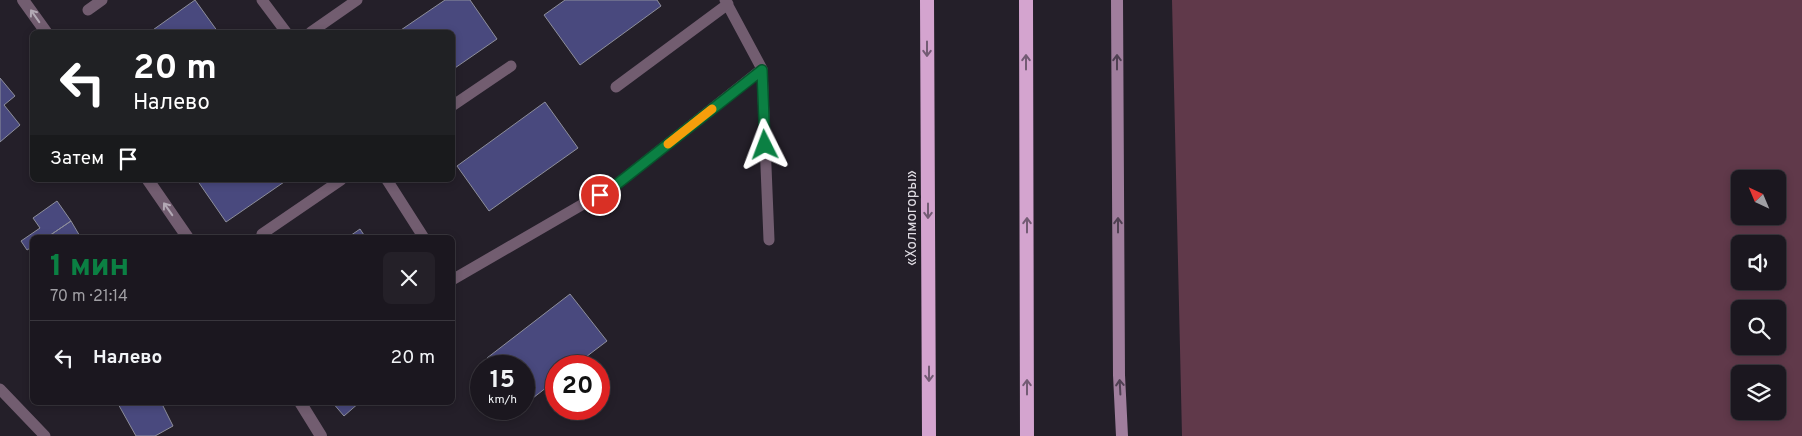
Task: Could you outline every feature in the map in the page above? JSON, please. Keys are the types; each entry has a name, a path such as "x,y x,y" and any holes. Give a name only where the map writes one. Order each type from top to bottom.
{"highway":[{"name":"«Холмогоры»","path":"927,0 929,436"},
{"path":"1026,0 1027,436"}],"main road":[{"path":"1117,0 1119,374 1122,436"}],"street":[{"path":"24,0 45,30"},
{"path":"149,182 186,235"},
{"path":"302,405 321,436"}],"lane":[{"path":"88,10 102,0"},
{"path":"262,0 284,30"},
{"path":"314,30 358,0"},
{"path":"616,87 727,2 762,70 769,240"},
{"path":"455,104 512,66"},
{"path":"455,278 616,185 762,70"},
{"path":"262,234 339,182"},
{"path":"388,182 422,235"},
{"path":"0,389 45,436"}],"shaded area":[{"path":"1172,0 1802,0 1802,436 1182,436"}],"building":[{"path":"195,0 217,30 153,30"},
{"path":"445,0 470,0 497,39 455,68 455,30 401,30"},
{"path":"565,0 657,0 661,6 580,65 544,15"},
{"path":"0,78 15,96 4,105 20,125 0,142"},
{"path":"545,102 578,148 489,211 457,166"},
{"path":"198,182 284,182 226,222"},
{"path":"57,201 71,221 50,235 30,235 30,248 27,250 21,241 40,228 33,218"},
{"path":"71,221 79,235 50,235"},
{"path":"360,229 364,235 351,235"},
{"path":"570,294 607,341 589,355 545,355 545,389 535,396 535,355 491,355"},
{"path":"119,405 162,405 173,426 155,436 136,436"},
{"path":"335,405 357,405 344,416"}],"slow traffic":[{"path":"668,144 712,109"}],"route":[{"path":"600,195 616,185 762,70 765,145"}]}
